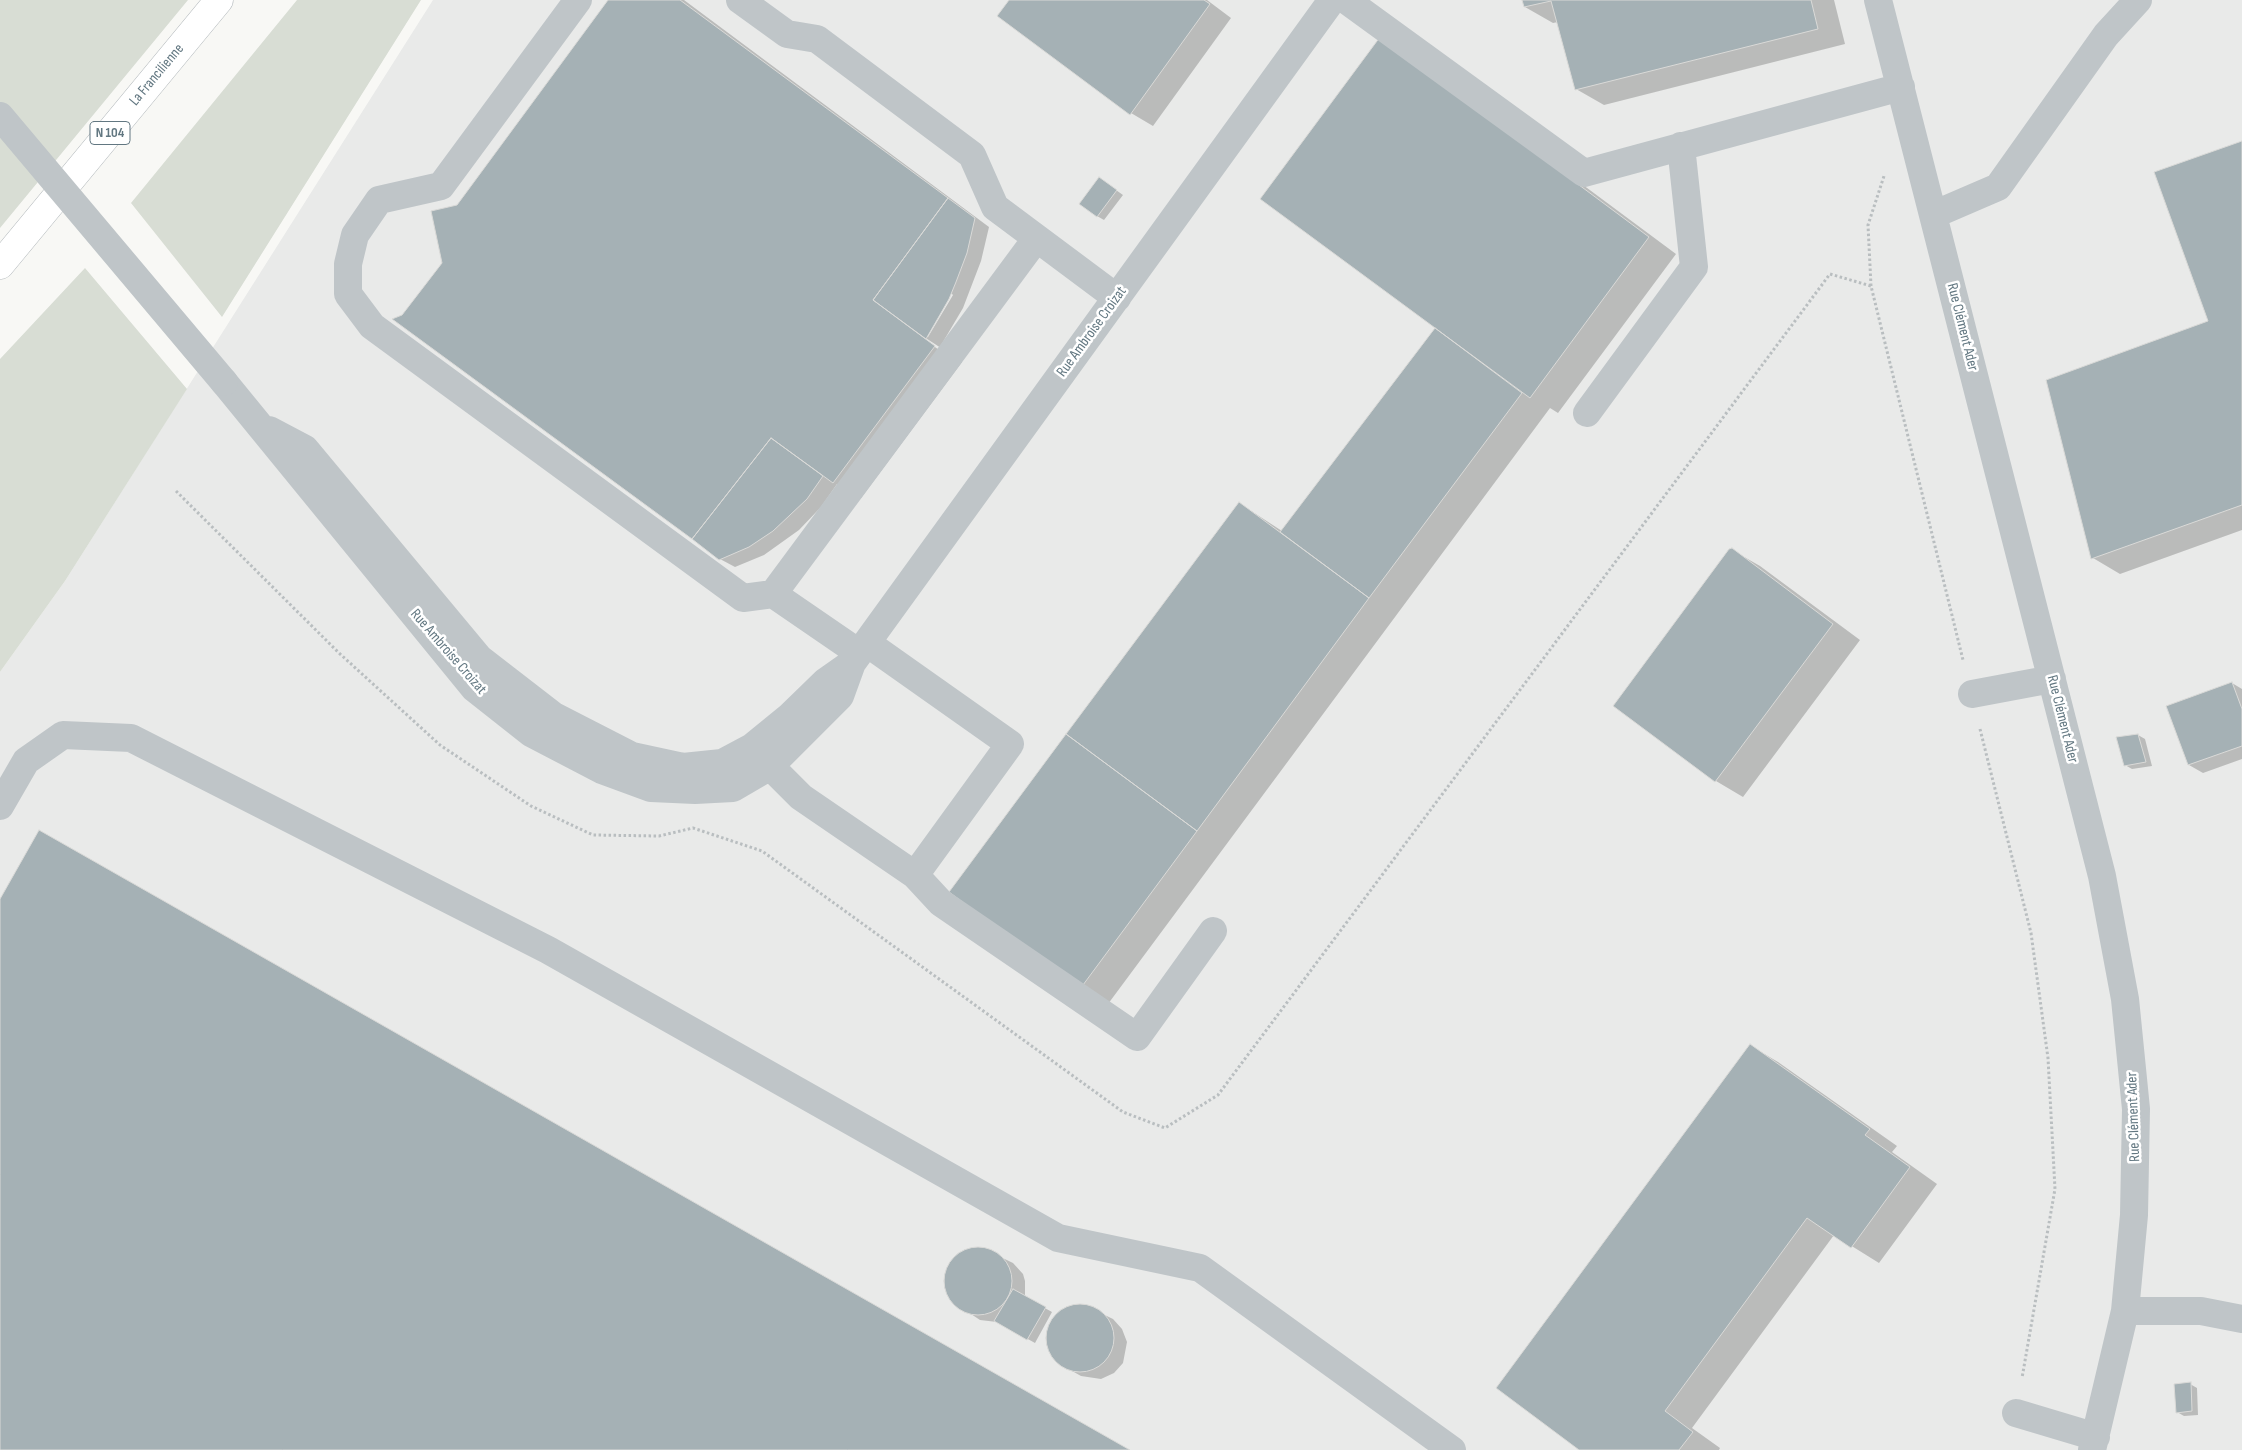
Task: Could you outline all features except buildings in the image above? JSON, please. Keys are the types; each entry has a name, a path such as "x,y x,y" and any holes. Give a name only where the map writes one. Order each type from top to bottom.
{"highway":[{"name":"La Francilienne","path":"0,265 219,0"}],"street":[{"path":"578,0 441,186 379,200 356,235 348,264 348,294 372,326 742,598 773,594 859,653 1010,744 915,875"},
{"path":"740,0 787,34 817,39 972,155 995,207 1117,298"},
{"name":"Rue Ambroise Croizat","path":"0,116 258,423 474,688 531,733 602,770 651,788 696,790 733,788 769,767 840,696 859,653 1332,0"},
{"path":"1346,0 1584,173 1901,87"},
{"name":"Rue Clément Ader","path":"1878,0 2102,876 2125,999 2136,1109 2134,1215 2125,1311 2094,1443"},
{"path":"2106,35 2115,0"},
{"path":"1934,214 1998,187 2106,35 2138,0"},
{"path":"1586,413 1694,267 1681,146"},
{"path":"773,594 1036,239"},
{"name":"Rue Ambroise Croizat","path":"258,423 305,449 479,658 554,716 632,756 683,767 722,763 752,747 790,716 825,682 859,653"},
{"path":"1972,694 2052,679"},
{"path":"0,806 26,761 63,736 131,738 548,950 1058,1238 1200,1268 1452,1450"},
{"path":"752,747 769,767 801,797 915,875 941,903 1136,1037 1213,931"},
{"path":"2125,1311 2201,1311 2242,1319"},
{"path":"2016,1413 2094,1443"}],"path":[{"path":"1910,123 1886,169 1868,225 1871,286 2031,933 2048,1058 2055,1188 2016,1413"},
{"path":"176,491 339,653 440,746 531,806 593,835 659,836 693,828 762,851 1123,1112 1165,1128 1218,1095 1830,274 1871,286"}],"shaded area":[{"path":"0,0 188,0 0,228"},
{"path":"297,0 421,0 222,317 131,203"},
{"path":"433,0 2242,0 2242,1450 0,1450 0,672 65,581"},
{"path":"85,268 187,389 65,581 0,672 0,359"}]}
